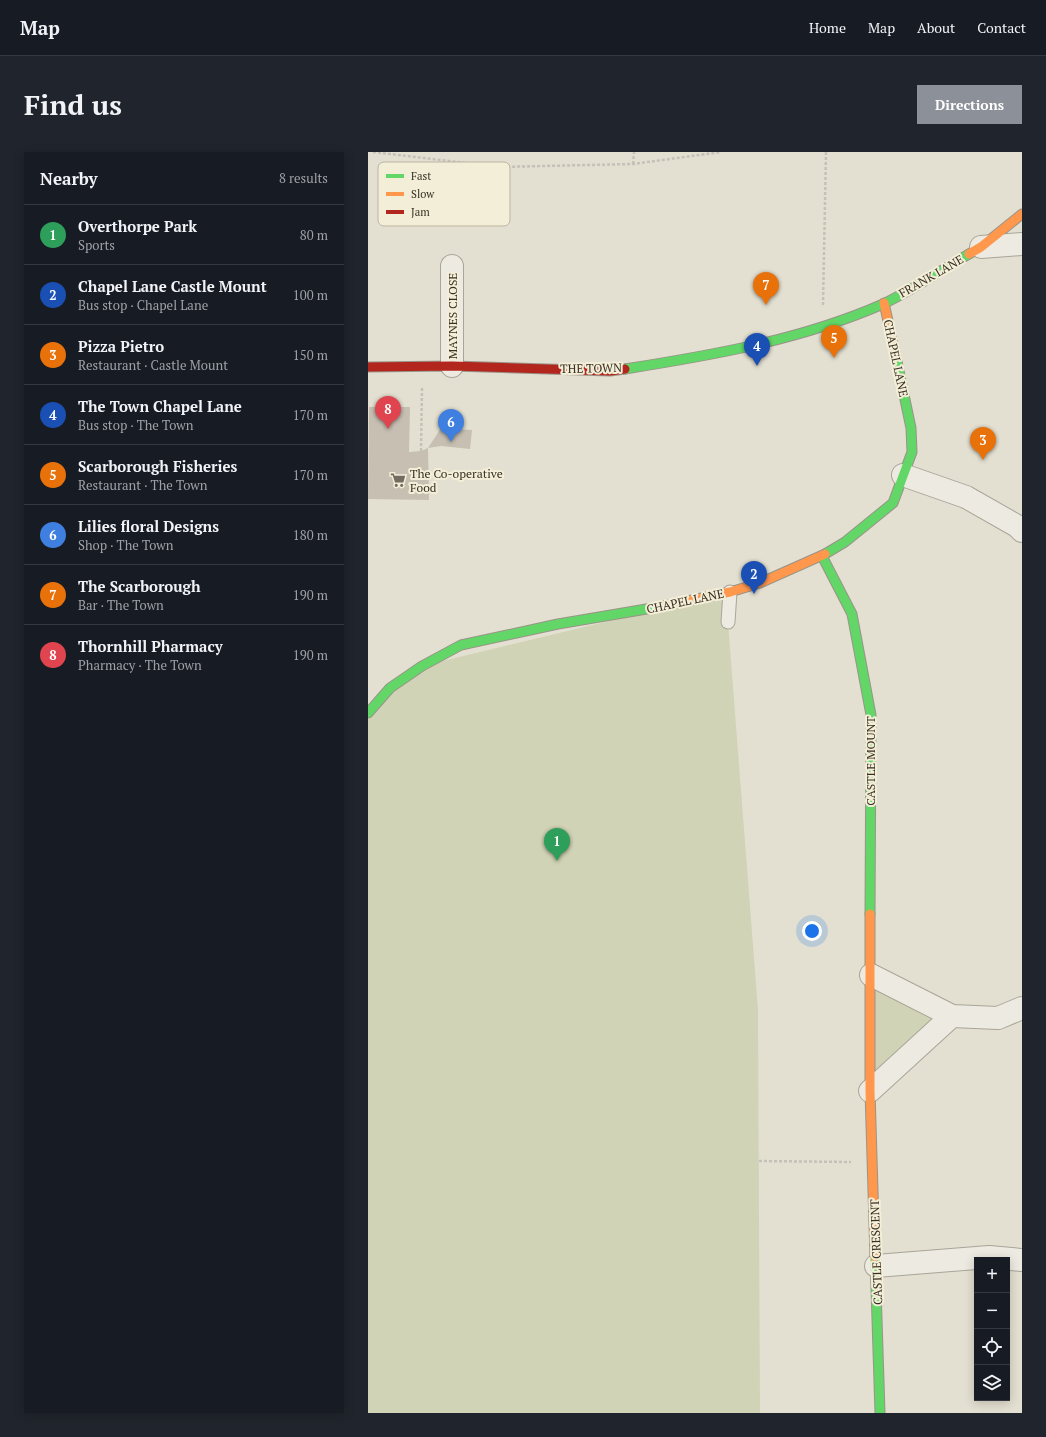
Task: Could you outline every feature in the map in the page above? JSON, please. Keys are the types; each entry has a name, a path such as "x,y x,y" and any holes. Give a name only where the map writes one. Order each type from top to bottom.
{"street":[{"name":"FRANK LANE","path":"833,324 884,302 981,247 1022,214"},
{"path":"981,247 1022,244"},
{"name":"MAYNES CLOSE","path":"452,266 452,366"},
{"name":"CHAPEL LANE","path":"368,713 390,688 422,666 461,645 558,624 635,612 730,592 760,583 822,556 845,542 893,502 912,452 911,428 884,302"},
{"name":"THE TOWN","path":"368,367 452,366 610,370 687,359 765,343 833,324"},
{"path":"903,475 966,497 1022,531"},
{"name":"CASTLE MOUNT","path":"822,556 852,614 871,715 870,1091"},
{"path":"871,975 952,1016 998,1018 1022,1008"},
{"path":"870,1091 952,1016"},
{"name":"CASTLE CRESCENT","path":"870,1091 880,1413"},
{"path":"876,1266 989,1257 1022,1260"}],"lane":[{"path":"728,622 730,592"}],"path":[{"path":"373,152 458,162"},
{"path":"633,164 634,152"},
{"path":"510,167 633,164 721,152"},
{"path":"826,152 823,307 833,324"},
{"path":"421,451 423,366"},
{"path":"759,1161 873,1162"}],"green space":[{"path":"730,592 728,622 758,1010 760,1413 368,1413 368,713 422,666"},
{"path":"871,975 952,1016 870,1091"}],"building":[{"name":"The Co-operative Food","path":"369,407 410,407 409,452 421,451 428,448 429,500 368,499"},
{"path":"441,428 472,430 470,449 441,446 428,448"}],"traffic: fast":[{"path":"625,369 756,345 789,337 852,317 883,304 969,254"},
{"path":"825,554 845,542 893,503 912,452 911,428 896,357"},
{"path":"822,556 852,614 871,715 870,914"},
{"path":"368,713 390,688 422,666 461,645 558,624 664,606"},
{"path":"875,1257 880,1413"}],"traffic: slow":[{"path":"969,254 981,247 1022,214"},
{"path":"884,303 896,357"},
{"path":"664,606 730,592 760,583 825,554"},
{"path":"870,914 870,1091 875,1257"}],"traffic: jam":[{"path":"368,367 452,366 610,371 625,369"}],"place":[{"name":"The Scarborough","path":"766,305"},
{"name":"Scarborough Fisheries","path":"834,358"},
{"name":"The Town Chapel Lane","path":"757,366"},
{"name":"Thornhill Pharmacy","path":"388,429"},
{"name":"Lilies floral Designs","path":"451,442"},
{"name":"Pizza Pietro","path":"983,460"},
{"name":"The Co-operative Food","path":"398,480"},
{"name":"Chapel Lane Castle Mount","path":"754,594"},
{"name":"Overthorpe Park","path":"557,861"}]}
